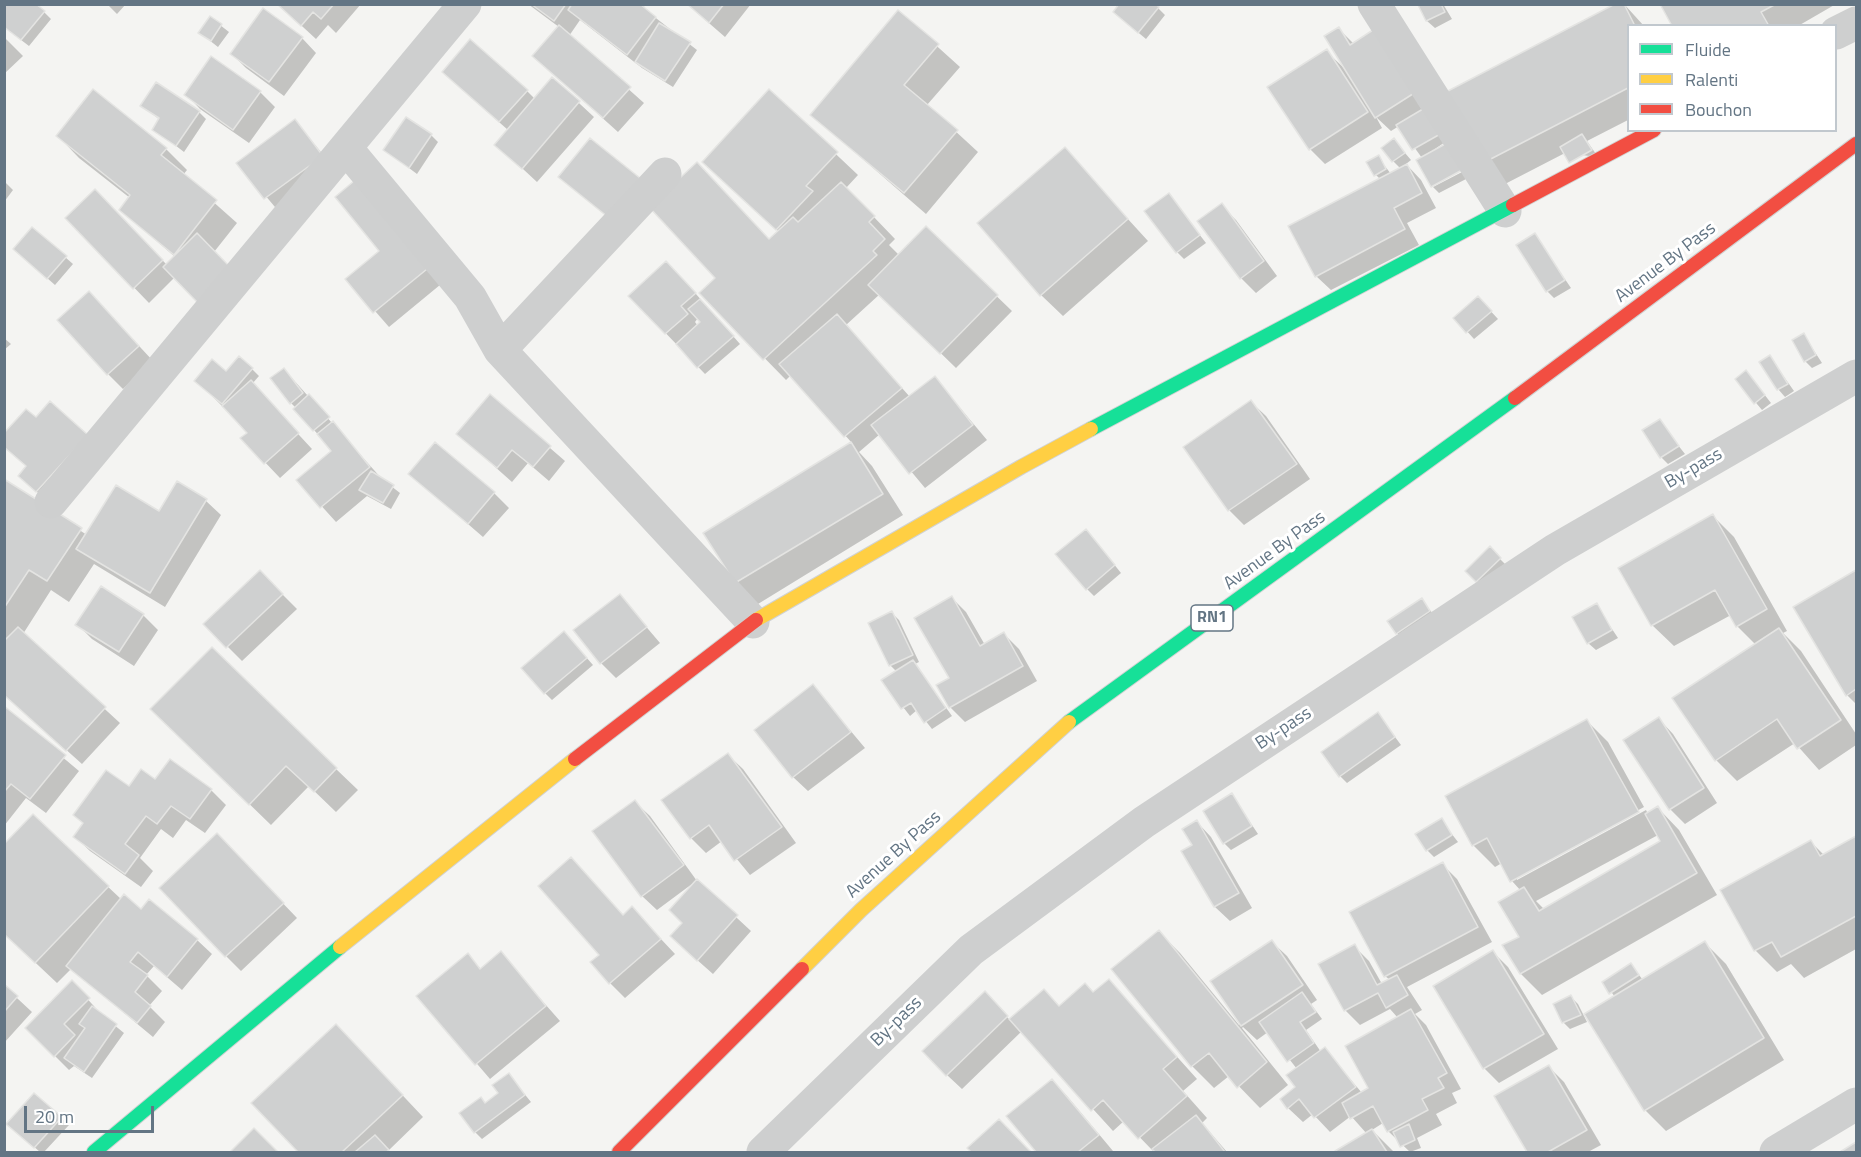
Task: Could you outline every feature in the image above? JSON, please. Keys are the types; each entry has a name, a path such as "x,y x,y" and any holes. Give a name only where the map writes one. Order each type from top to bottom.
{"main road":[{"path":"94,1152 398,899 683,674 753,622 1021,467 1650,132"},
{"name":"Avenue By Pass","path":"619,1152 861,909 1077,715 1433,460 1857,144"}],"street":[{"path":"51,502 465,4"},
{"path":"1374,4 1505,211"},
{"path":"1837,33 1857,23"},
{"path":"346,148 470,297 500,350 753,622"},
{"path":"500,350 665,174"},
{"name":"By-pass","path":"763,1152 971,950 1143,822 1555,550 1857,376"},
{"path":"1776,1152 1857,1104"}],"building":[{"path":"4,4 36,4 45,11 21,40 4,27"},
{"path":"277,4 334,4 321,19 313,12 301,26"},
{"path":"531,4 566,4 554,21"},
{"path":"572,4 640,4 656,17 627,55 568,10"},
{"path":"687,4 724,4 709,23"},
{"path":"1119,4 1155,4 1159,7 1138,33 1113,12"},
{"path":"1441,4 1445,12 1426,21 1418,5"},
{"path":"1615,4 1624,4 1634,24 1627,24 1627,89 1483,163 1446,92"},
{"path":"1660,4 1776,4 1761,12 1768,24 1671,24"},
{"path":"263,8 303,37 269,82 230,54"},
{"path":"898,10 939,44 904,85 958,130 904,193 810,115"},
{"path":"210,16 222,24 211,41 198,33"},
{"path":"659,23 691,42 665,81 635,62"},
{"path":"559,25 631,87 603,118 532,56"},
{"path":"1379,26 1419,90 1375,118 1324,36 1339,27 1350,45"},
{"path":"470,39 528,90 499,122 442,72"},
{"path":"1327,49 1368,112 1309,150 1267,87"},
{"path":"211,56 261,91 233,130 184,95"},
{"path":"552,77 580,101 522,169 494,145"},
{"path":"156,82 200,111 176,146 152,130 159,118 140,106"},
{"path":"93,89 167,148 161,155 217,200 174,255 119,210 130,195 56,136"},
{"path":"769,89 838,152 806,186 813,191 776,230 702,162"},
{"path":"1428,106 1442,133 1412,150 1396,125"},
{"path":"406,117 432,134 409,168 383,150"},
{"path":"295,119 323,156 264,199 236,163"},
{"path":"1582,134 1592,150 1569,163 1560,147"},
{"path":"590,138 640,178 608,217 558,177"},
{"path":"1394,138 1405,153 1392,162 1381,148"},
{"path":"1447,143 1462,170 1431,187 1416,160"},
{"path":"1065,147 1128,219 1040,296 977,223"},
{"path":"1379,155 1386,169 1374,176 1366,162"},
{"path":"697,162 769,239 793,217 798,222 841,182 875,216 869,222 885,239 873,251 877,255 763,360 699,293 715,278 649,207"},
{"path":"1407,164 1422,193 1394,208 1405,229 1315,277 1288,226"},
{"path":"360,176 432,265 373,313 345,279 379,251 335,197"},
{"path":"95,189 163,260 133,289 65,218"},
{"path":"1169,193 1200,235 1176,253 1144,211"},
{"path":"1222,203 1264,261 1240,279 1197,221"},
{"path":"926,226 998,295 940,354 868,285"},
{"path":"32,227 67,256 47,279 13,249"},
{"path":"197,233 232,269 198,303 163,267"},
{"path":"1535,233 1565,280 1546,292 1516,245"},
{"path":"666,261 696,293 681,306 688,314 665,334 628,296"},
{"path":"89,291 139,346 107,375 57,320"},
{"path":"1478,296 1492,311 1466,333 1453,318"},
{"path":"700,299 734,336 697,368 676,344 700,322 688,309"},
{"path":"837,314 902,388 844,437 779,364"},
{"path":"1804,333 1816,355 1804,362 1792,340"},
{"path":"1770,355 1788,384 1777,390 1759,362"},
{"path":"239,356 253,368 222,404 194,381 212,359 226,371"},
{"path":"284,368 303,393 290,404 270,378"},
{"path":"1746,370 1765,395 1754,404 1735,379"},
{"path":"935,376 973,425 909,474 871,425"},
{"path":"251,380 299,433 264,464 240,438 247,433 222,406"},
{"path":"309,394 330,417 313,431 293,409"},
{"path":"490,394 551,446 533,467 512,450 497,468 456,434"},
{"path":"1251,400 1297,464 1228,511 1183,447"},
{"path":"50,401 88,435 36,492 18,476 26,466 4,447 4,433 26,409 36,417"},
{"path":"1660,419 1679,446 1660,458 1642,430"},
{"path":"333,421 370,467 320,508 296,480 331,451 317,434"},
{"path":"435,442 495,492 468,524 408,474"},
{"path":"851,442 883,494 735,583 703,533"},
{"path":"371,471 394,485 383,503 359,490"},
{"path":"4,479 82,528 47,581 29,570 4,608"},
{"path":"177,481 207,499 150,593 76,549 116,485 159,511"},
{"path":"1713,514 1767,609 1736,627 1715,590 1651,626 1618,568"},
{"path":"1086,529 1115,565 1086,590 1055,554"},
{"path":"1490,546 1501,558 1476,582 1465,571"},
{"path":"260,570 283,594 226,648 203,624"},
{"path":"1856,570 1856,689 1846,696 1793,607"},
{"path":"101,586 144,614 119,652 75,625"},
{"path":"620,594 647,627 600,664 573,630"},
{"path":"952,596 980,646 1004,632 1023,666 949,708 936,685 949,678 914,618"},
{"path":"1422,598 1430,611 1396,634 1387,621"},
{"path":"1597,603 1612,630 1587,644 1572,617"},
{"path":"892,611 913,655 889,666 868,623"},
{"path":"18,627 106,707 66,751 4,695 4,641"},
{"path":"1779,628 1841,720 1797,749 1777,719 1715,761 1672,698"},
{"path":"564,631 587,658 544,694 521,668"},
{"path":"212,647 337,768 314,792 286,766 249,805 150,709"},
{"path":"913,660 946,708 924,723 911,703 901,709 881,680"},
{"path":"813,684 851,732 792,778 754,730"},
{"path":"4,706 66,755 30,799 11,784 4,792"},
{"path":"1378,712 1395,737 1339,777 1321,752"},
{"path":"1659,717 1704,788 1669,810 1623,740"},
{"path":"1587,719 1639,812 1510,882 1487,838 1472,846 1445,796"},
{"path":"728,753 782,827 734,861 709,825 690,839 661,800"},
{"path":"170,759 212,789 190,819 171,806 157,824 146,816 125,844 139,855 125,874 73,837 83,823 73,815 106,770 129,786 141,769 155,779"},
{"path":"1232,793 1252,826 1223,844 1203,811"},
{"path":"635,800 684,865 641,897 592,831"},
{"path":"1658,806 1697,873 1520,974 1502,945 1519,937 1498,902 1524,887 1539,911 1660,841 1645,814"},
{"path":"33,814 109,886 35,963 4,934 4,844"},
{"path":"1442,818 1452,835 1426,851 1415,834"},
{"path":"1197,820 1239,893 1214,907 1181,851 1192,845 1182,829"},
{"path":"217,833 284,903 225,957 159,888"},
{"path":"1856,836 1856,916 1781,957 1772,942 1754,951 1720,890 1811,840 1820,856"},
{"path":"571,857 623,915 632,906 661,939 609,984 590,962 599,955 538,886"},
{"path":"1443,862 1478,927 1384,977 1349,912"},
{"path":"697,879 738,915 697,961 670,936 682,923 669,910"},
{"path":"124,894 141,909 149,899 198,939 167,977 138,952 130,962 148,975 135,992 151,1006 137,1023 66,966"},
{"path":"1159,930 1267,1062 1237,1088 1209,1053 1191,1067 1111,969"},
{"path":"1272,940 1303,985 1241,1026 1210,981"},
{"path":"1705,941 1764,1038 1644,1111 1584,1014"},
{"path":"1355,944 1377,985 1397,975 1408,995 1386,1008 1378,993 1344,1011 1318,964"},
{"path":"1493,950 1544,1034 1483,1069 1433,986"},
{"path":"501,951 546,1006 475,1065 416,996 468,953 480,969"},
{"path":"1631,963 1639,975 1609,994 1602,982"},
{"path":"1109,979 1177,1057 1163,1069 1187,1096 1138,1139 1103,1100 1091,1111 1009,1019 1044,989 1059,1006 1085,983 1093,992"},
{"path":"72,980 90,998 64,1024 75,1035 54,1057 25,1028"},
{"path":"4,984 18,996 4,1012"},
{"path":"985,991 1008,1016 946,1076 922,1051"},
{"path":"1302,992 1316,1012 1300,1022 1314,1043 1287,1062 1259,1022"},
{"path":"1571,995 1581,1015 1562,1023 1553,1004"},
{"path":"92,1006 117,1024 84,1072 64,1058 85,1028 79,1024"},
{"path":"1411,1009 1447,1073 1438,1078 1444,1088 1422,1099 1428,1110 1387,1132 1373,1106 1350,1119 1342,1103 1368,1088 1345,1046"},
{"path":"336,1024 403,1095 342,1152 298,1152 251,1103"},
{"path":"1325,1047 1356,1087 1314,1118 1299,1099 1287,1109 1280,1099 1295,1087 1286,1075"},
{"path":"1549,1065 1587,1130 1548,1152 1527,1152 1494,1096"},
{"path":"509,1073 525,1095 474,1133 459,1113 481,1097 485,1103 498,1093 492,1085"},
{"path":"1052,1079 1099,1135 1078,1152 1036,1152 1006,1116"},
{"path":"34,1093 62,1117 34,1148 6,1124"},
{"path":"1196,1115 1225,1152 1155,1152 1152,1149"},
{"path":"999,1119 1031,1152 971,1152 967,1148"},
{"path":"1409,1124 1415,1140 1400,1147 1393,1132"},
{"path":"254,1128 278,1152 230,1152"},
{"path":"1372,1129 1387,1152 1335,1151"},
{"path":"375,1135 389,1150 386,1152 355,1152"},
{"path":"1856,1142 1856,1152 1840,1152"}],"traffic: fast":[{"path":"1091,429 1513,205"},
{"path":"1069,722 1515,398"},
{"path":"94,1152 340,947"}],"traffic: slow":[{"path":"756,620 1091,429"},
{"path":"802,969 861,910 1069,722"},
{"path":"340,947 575,759"}],"traffic: jam":[{"path":"1513,205 1650,132"},
{"path":"1515,398 1856,144"},
{"path":"575,759 756,620"},
{"path":"619,1152 802,969"}]}
